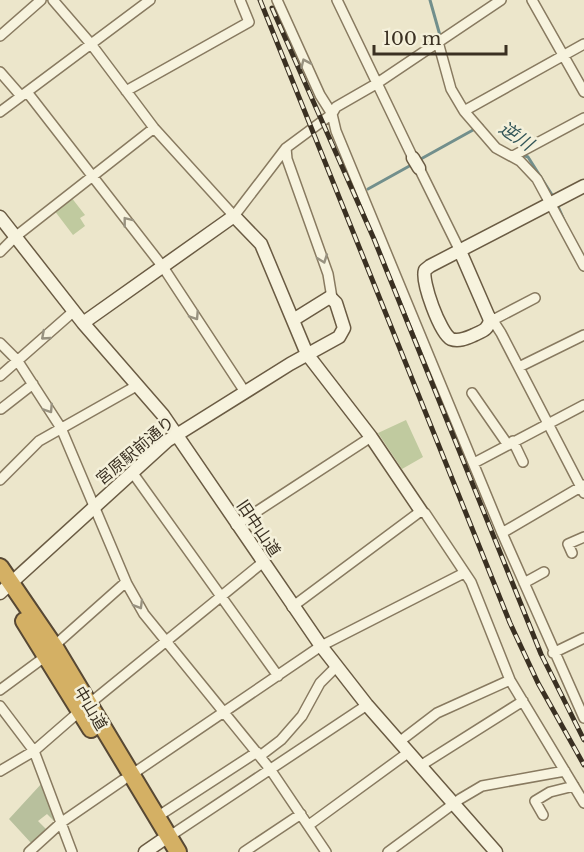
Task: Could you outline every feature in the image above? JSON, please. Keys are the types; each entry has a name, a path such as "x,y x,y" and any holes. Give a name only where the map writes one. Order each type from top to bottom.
{"highway":[{"name":"中山道","path":"0,567 4,588 50,651 166,843 178,852"},
{"name":"中山道","path":"127,778 157,817 166,843"}],"street":[{"path":"0,36 41,0"},
{"path":"53,0 91,44 154,128 261,244 307,354 371,437 471,582 510,680 584,803"},
{"path":"0,112 150,0"},
{"path":"126,91 249,22 240,0"},
{"path":"277,0 320,95 332,114 336,131 502,533 584,718"},
{"path":"337,0 376,84 460,251 492,323 519,367 583,488 502,533"},
{"path":"83,323 234,216 286,148 332,114 336,107 376,84 501,0"},
{"path":"532,0 584,92"},
{"path":"440,40 451,89 496,148 514,156 537,179 552,202 584,266"},
{"path":"467,110 584,44"},
{"path":"0,72 24,94 163,267 244,392"},
{"path":"514,156 584,118"},
{"path":"0,252 15,237 154,128"},
{"path":"286,148 287,159 328,274 332,298 325,298 293,320"},
{"path":"535,298 465,338 453,340 444,332 423,276 425,270 584,186"},
{"name":"旧中山道","path":"0,217 83,323 138,385 177,434 292,607 367,705 496,852"},
{"name":"宮原駅前通り","path":"4,588 177,434 307,354 339,337 344,325 332,298"},
{"path":"0,376 74,311"},
{"path":"519,367 584,335"},
{"path":"0,343 17,360 61,428 126,582 165,641 259,754 326,852"},
{"path":"1,409 33,384"},
{"path":"0,480 39,441 138,385"},
{"path":"472,393 523,462"},
{"path":"474,463 584,405"},
{"path":"236,525 371,437"},
{"path":"132,472 278,676"},
{"path":"292,607 421,511"},
{"path":"572,553 568,544 584,537"},
{"path":"0,771 34,751 262,563"},
{"path":"524,583 544,572"},
{"path":"29,852 63,822 321,646 464,573"},
{"path":"0,690 50,651 126,582"},
{"path":"554,653 584,638"},
{"path":"157,817 281,740 302,716 320,683 337,666"},
{"path":"399,742 437,713 510,680"},
{"path":"420,766 523,702"},
{"path":"145,852 166,843 270,769 367,705"},
{"path":"0,706 34,751 63,822 72,852"},
{"path":"309,825 409,752"},
{"path":"388,852 454,802 482,786 565,771"},
{"path":"543,815 535,801 550,792 574,786"},
{"path":"244,852 301,814"}],"green space":[{"path":"71,197 85,215 80,218 85,226 73,235 54,210"},
{"path":"406,420 423,457 402,469 378,433"},
{"path":"43,782 56,818 55,822 47,814 38,821 47,830 32,844 9,819"}],"waterway":[{"name":"逆川","path":"430,0 441,39"},
{"path":"419,160 482,125"},
{"name":"逆川","path":"520,154 528,157 554,198"},
{"path":"368,189 413,164"},
{"name":"逆川","path":"557,204 564,220"}],"railway":[{"path":"260,0 510,623 538,683 584,765"},
{"path":"272,8 374,239 541,654 584,740"}]}
